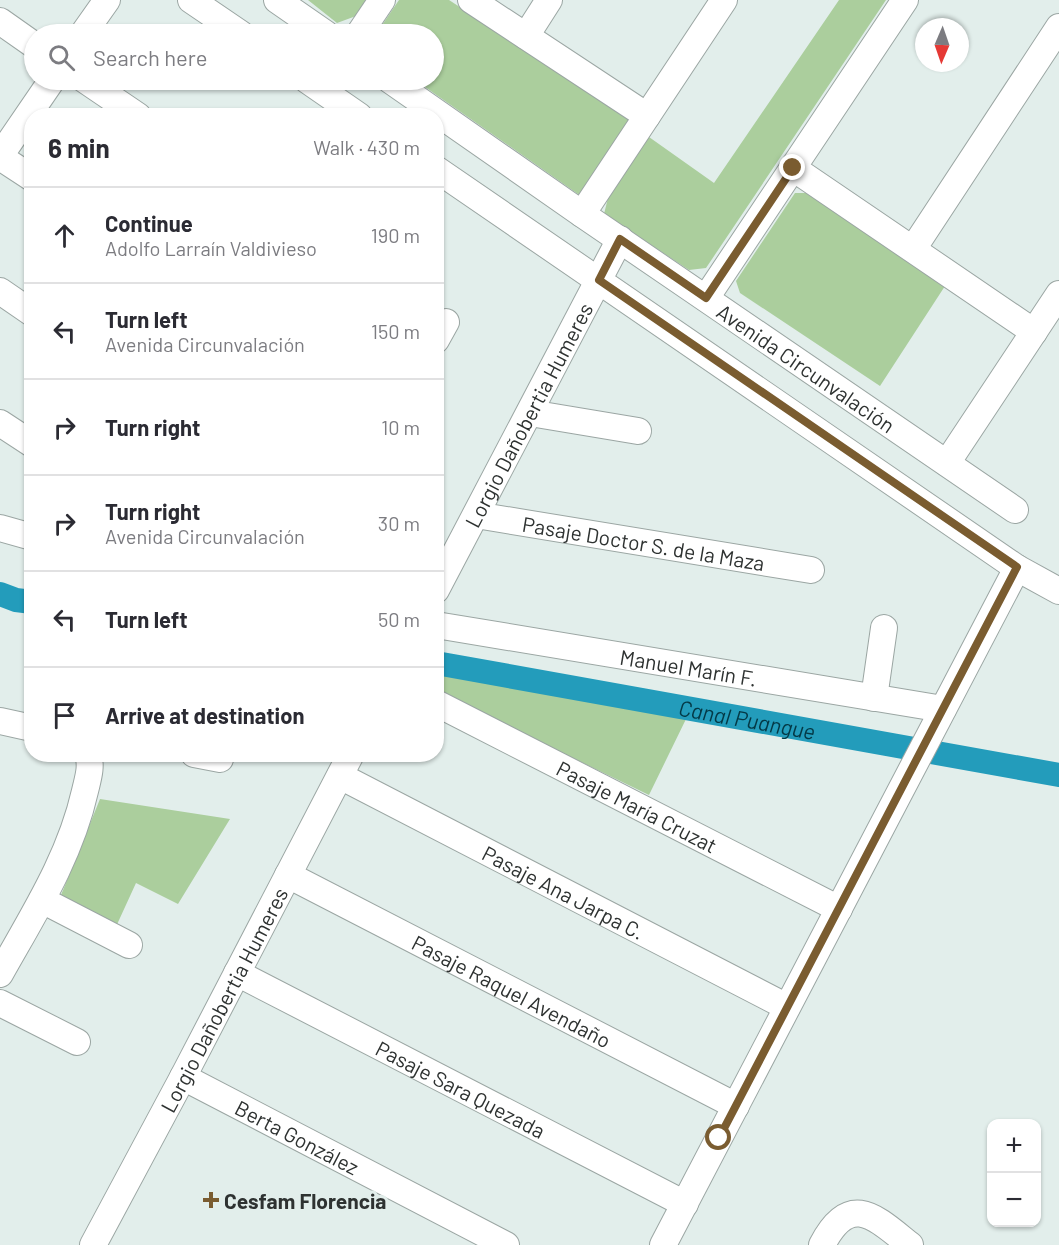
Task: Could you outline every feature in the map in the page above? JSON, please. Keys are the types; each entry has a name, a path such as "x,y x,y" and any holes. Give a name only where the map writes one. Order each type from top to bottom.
{"street":[{"path":"90,24 106,0"},
{"path":"191,0 226,24"},
{"path":"277,0 312,24"},
{"path":"366,24 382,0"},
{"path":"471,0 647,116"},
{"path":"526,36 549,0"},
{"path":"582,214 724,0"},
{"path":"706,298 905,0"},
{"path":"0,21 24,38"},
{"path":"912,249 1059,27"},
{"path":"33,108 45,90"},
{"path":"100,90 126,108"},
{"path":"327,90 349,108"},
{"name":"Avenida Circunvalación","path":"404,90 430,108"},
{"name":"Avenida Circunvalación","path":"444,118 1015,510"},
{"path":"24,121 0,157 24,173"},
{"path":"793,168 1034,332"},
{"path":"444,174 1017,567 1059,591"},
{"name":"Lorgio Dañobertia Humeres","path":"444,575 620,239"},
{"path":"0,291 24,308"},
{"path":"946,463 1059,294"},
{"path":"530,413 638,431"},
{"path":"0,423 24,439"},
{"name":"Pasaje Doctor S. de la Maza","path":"476,515 811,570"},
{"path":"0,528 24,535"},
{"path":"663,1245 1017,567"},
{"name":"Manuel Marín F.","path":"444,625 943,709"},
{"path":"874,698 884,628"},
{"name":"Pasaje María Cruzat","path":"444,707 839,909"},
{"path":"0,721 24,726"},
{"path":"3,959 42,900 70,843 80,815 90,768 89,762"},
{"name":"Lorgio Dañobertia Humeres","path":"93,1245 345,765"},
{"name":"Pasaje Ana Jarpa C.","path":"345,765 787,1007"},
{"name":"Pasaje Raquel Avendaño","path":"288,875 736,1106"},
{"path":"42,900 129,945"},
{"name":"Pasaje Sara Quezada","path":"237,973 685,1204"},
{"path":"0,1003 77,1042"},
{"name":"Berta González","path":"183,1077 506,1245"},
{"path":"822,1245 836,1223 843,1218 860,1214 877,1219 910,1245"}],"green space":[{"path":"308,0 366,0 356,16 337,23"},
{"path":"399,0 449,0 636,122 585,199 429,90 444,90 444,24 383,24"},
{"path":"839,0 886,0 706,268 689,270 604,214 608,198 649,137 714,183"},
{"path":"795,193 806,193 945,286 880,386 740,293 736,281"},
{"path":"444,671 687,717 649,795 444,695"},
{"path":"100,799 230,819 178,904 136,883 114,931 59,900"}],"waterway":[{"name":"Canal Puangue","path":"0,594 24,601"},
{"name":"Canal Puangue","path":"444,664 1059,775"}],"place":[{"name":"Cesfam Florencia","path":"211,1200"}],"route":[{"path":"719,1138 1017,567 599,280 620,239 706,298 793,168"}]}
